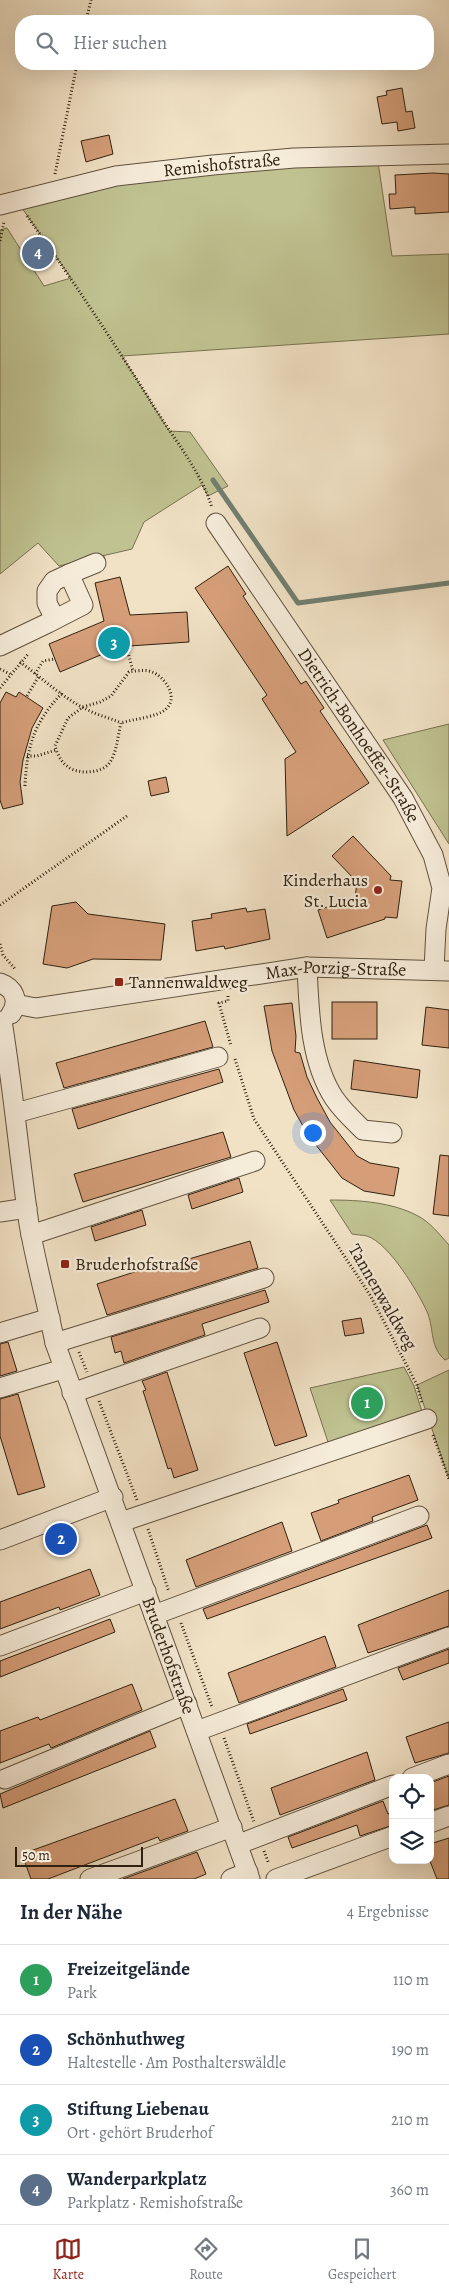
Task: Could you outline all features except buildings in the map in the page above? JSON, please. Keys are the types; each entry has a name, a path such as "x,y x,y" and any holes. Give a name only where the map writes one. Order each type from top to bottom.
{"street":[{"name":"Remishofstraße","path":"7,210 51,194 116,176 294,158 449,154"},
{"name":"Dietrich-Bonhoeffer-Straße","path":"216,523 403,798 433,855 442,888 436,929 442,970"},
{"path":"56,619 47,603 47,592 54,582 96,563"},
{"path":"0,646 83,605 69,574"},
{"name":"Max-Porzig-Straße","path":"15,1004 36,1008 307,967 442,970"},
{"path":"307,967 308,1003 315,1052 333,1097 363,1130 392,1133"},
{"path":"0,983 11,990 15,1004 13,1011 1,1021"},
{"name":"Bruderhofstraße","path":"1,1021 6,1089 16,1113 31,1235 37,1270 55,1343 236,1835 243,1877"},
{"path":"16,1113 218,1057"},
{"path":"31,1235 255,1161"},
{"path":"0,1212 27,1208"},
{"path":"55,1343 264,1278"},
{"path":"0,1333 50,1318"},
{"path":"72,1392 260,1328"},
{"path":"0,1388 63,1369"},
{"path":"121,1522 428,1419"},
{"path":"0,1540 113,1497"},
{"path":"154,1615 419,1516"},
{"path":"0,1646 146,1591"},
{"path":"197,1731 449,1637"},
{"path":"5,1779 187,1704"},
{"path":"423,1774 449,1764"},
{"path":"90,1879 236,1835 259,1836 389,1787"},
{"path":"434,1822 449,1816"},
{"path":"273,1875 389,1837"}],"path":[{"path":"87,15 91,0"},
{"path":"51,194 77,70"},
{"path":"0,240 7,210"},
{"path":"7,210 72,279 170,431 208,496 216,523"},
{"path":"126,644 133,672"},
{"path":"36,674 43,661 55,659"},
{"path":"20,662 83,707 122,723 158,714 166,710 171,703 171,693 162,678 151,672 129,672 120,681 111,696 100,702 83,707 68,718 55,746 65,766 75,771 92,772 103,768 110,762 122,723"},
{"path":"0,669 10,674"},
{"path":"27,696 39,676"},
{"path":"25,786 27,756 39,721 62,693"},
{"path":"27,756 38,756 56,750"},
{"path":"0,905 127,816"},
{"name":"Tannenwaldweg","path":"226,978 228,1001 219,1003 254,1119 370,1295 417,1385 449,1479"},
{"path":"73,1337 143,1515 273,1875"}],"green space":[{"path":"377,155 392,256 449,254 449,334 122,356 169,431 190,432 228,486 208,496 202,485 144,522 132,549 59,566 38,543 0,574 0,230 7,228 44,286 71,278 17,201 116,176"},
{"path":"449,724 449,844 383,740"},
{"path":"330,1200 375,1203 408,1211 427,1222 449,1245 449,1358 445,1360 437,1350 428,1314 418,1294 394,1258 376,1240 367,1236 352,1234"},
{"path":"404,1367 414,1386 424,1418 330,1448 310,1388"},
{"path":"449,1370 449,1479 417,1385"}],"waterway":[{"path":"213,480 298,603 449,583"}],"place":[{"name":"Wanderparkplatz","path":"38,253"},
{"name":"Stiftung Liebenau","path":"114,643"},
{"name":"Kinderhaus St. Lucia","path":"378,890"},
{"name":"Tannenwaldweg","path":"119,982"},
{"name":"Bruderhofstraße","path":"65,1264"},
{"name":"Freizeitgelände","path":"367,1403"},
{"name":"Schönhuthweg","path":"61,1539"}]}
